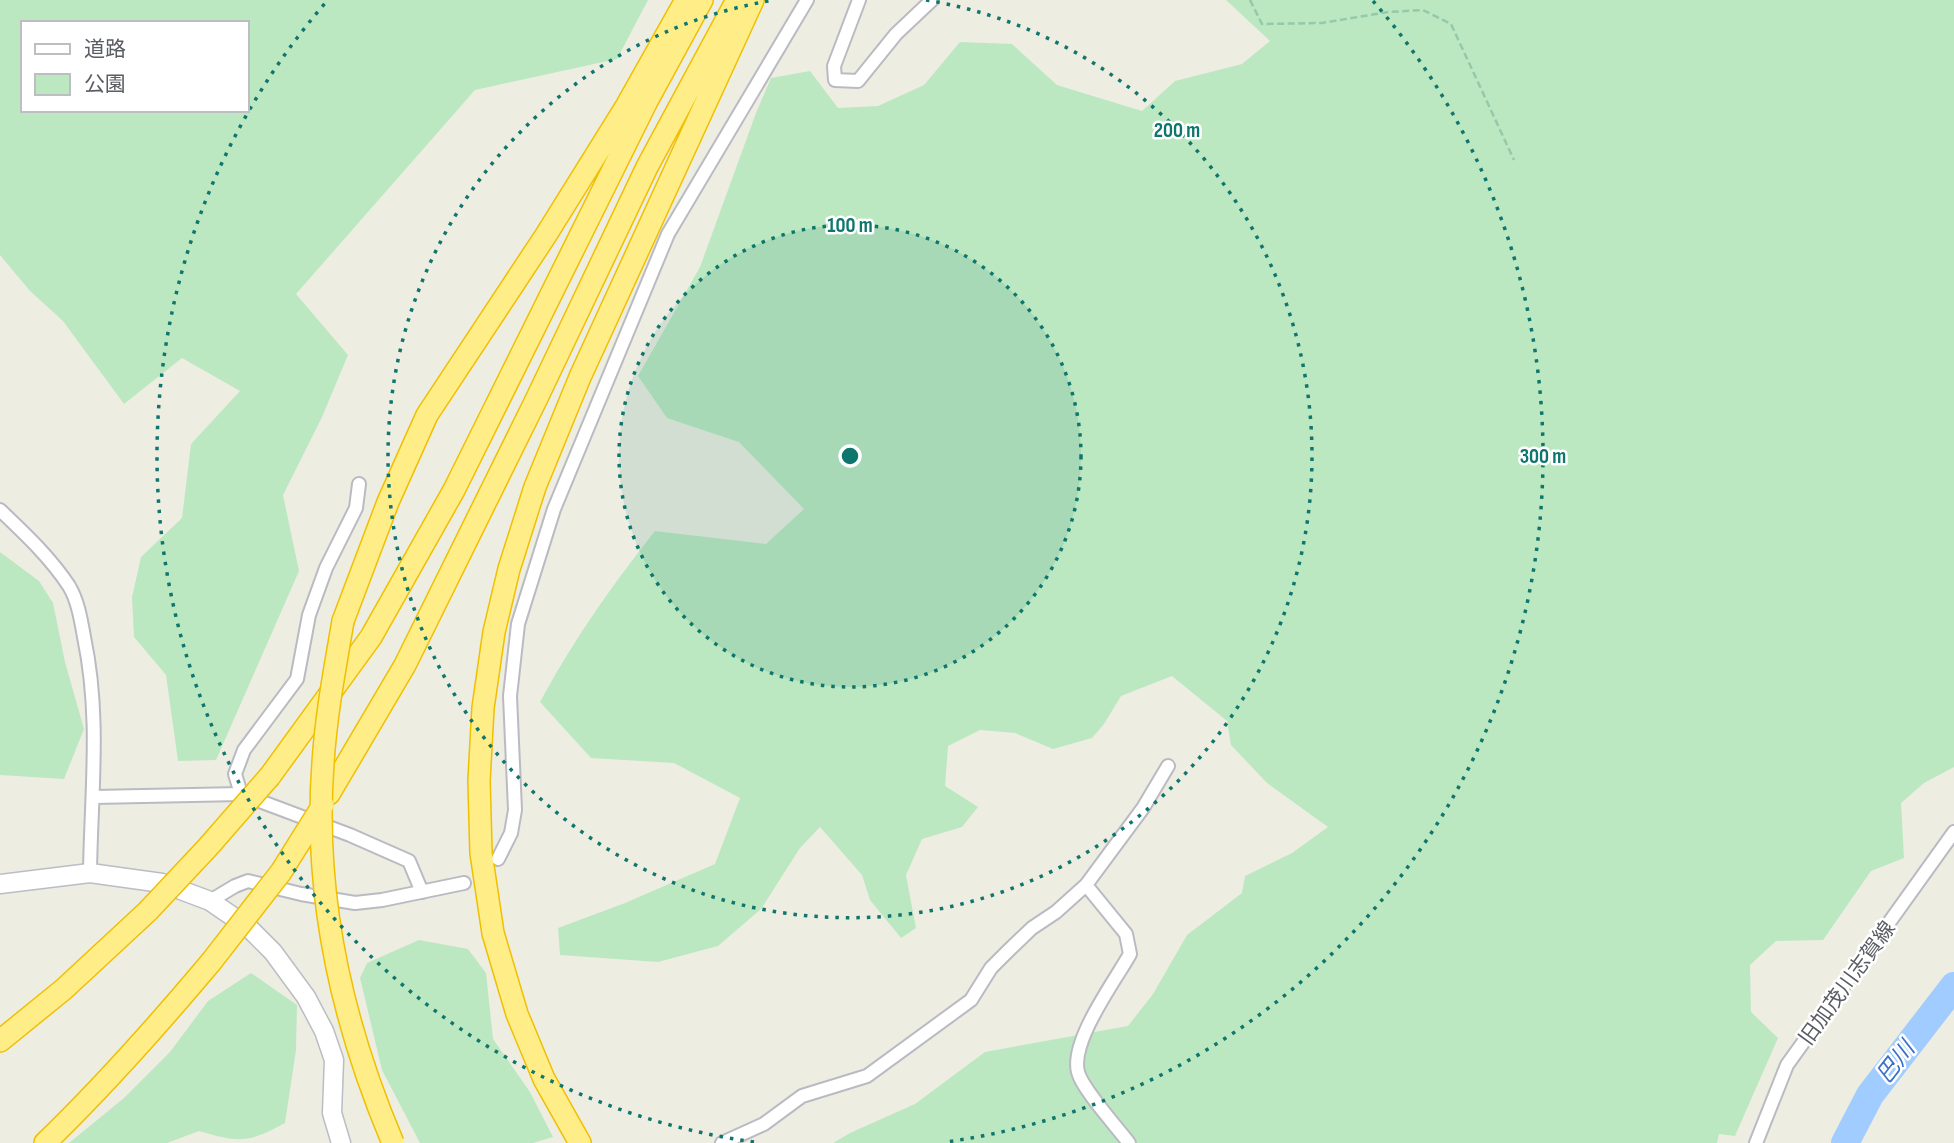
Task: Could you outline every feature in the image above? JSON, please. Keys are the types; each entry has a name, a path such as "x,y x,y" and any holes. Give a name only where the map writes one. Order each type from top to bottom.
{"highway":[{"path":"393,1143 369,1086 343,997 329,930 323,840 323,765 330,698 343,621 388,502 428,415 627,105 686,0"},
{"path":"0,1041 64,989 148,911 208,847 270,776 371,637 447,501 647,101 702,0"},
{"path":"45,1143 84,1106 145,1040 211,962 281,872 330,794 405,665 647,167 737,0"},
{"path":"580,1143 544,1079 517,1014 493,933 481,853 479,781 483,708 494,632 509,569 535,488 580,377 753,0"}],"street":[{"path":"498,859 511,833 515,810 510,696 519,624 554,509 668,234 807,0"},
{"path":"859,0 834,66 835,80 858,81 896,34 932,0"},
{"path":"241,794 235,774 244,750 297,679 309,615 326,568 356,508 359,484"},
{"path":"0,510 30,539 70,587 79,611 94,702 94,797 90,873"},
{"path":"722,1143 764,1124 802,1096 867,1076 971,1000 991,968 1008,951 1032,928 1056,912 1086,886 1143,808 1168,766"},
{"path":"94,797 241,794 350,835 409,861 422,892"},
{"name":"旧加茂川志賀線","path":"1756,1143 1787,1065 1954,832"},
{"path":"0,884 90,873 162,883 210,901 257,935 306,997 324,1031 334,1060 332,1113 341,1143"},
{"path":"210,901 248,881 355,903 464,883"},
{"path":"1086,886 1126,934 1130,954 1086,1030 1077,1056 1078,1074 1129,1143"}],"path":[{"path":"1250,0 1262,24 1322,23 1388,12 1423,10 1451,24 1514,160"}],"green space":[{"path":"0,0 648,0 617,59 475,90 296,294 348,355 322,417 283,495 299,571 216,760 178,761 166,675 134,637 132,597 141,557 182,518 191,444 240,391 182,358 124,404 63,321 30,291 0,255"},
{"path":"1226,0 1954,0 1954,767 1924,783 1901,803 1904,858 1871,871 1823,940 1776,941 1750,965 1751,1012 1778,1038 1735,1136 1719,1134 1717,1143 833,1143 915,1104 985,1052 1128,1026 1153,994 1187,935 1242,893 1245,876 1292,853 1328,827 1267,783 1231,745 1227,721 1172,676 1121,696 1092,738 1053,749 1015,733 980,730 948,746 945,786 978,807 962,827 922,839 906,875 916,928 901,938 870,900 862,875 820,827 800,848 761,909 718,946 658,962 560,955 558,928 625,903 715,864 740,798 674,763 591,758 540,702 594,614 655,531 766,544 804,509 739,442 667,418 638,376 700,267 771,78 810,71 838,108 878,106 924,85 960,42 1012,44 1057,85 1142,111 1175,81 1242,64 1270,41"},
{"path":"0,552 39,581 53,603 65,662 84,729 64,779 0,775"},
{"path":"419,940 468,949 486,973 493,1039 530,1092 553,1137 533,1143 420,1143 382,1070 360,978 367,963"},
{"path":"251,973 297,1005 296,1050 285,1123 244,1139 225,1138 199,1131 167,1143 69,1143 124,1098 170,1052 208,1001"}],"waterway":[{"name":"巴川","path":"1845,1143 1870,1095 1954,986"}]}
